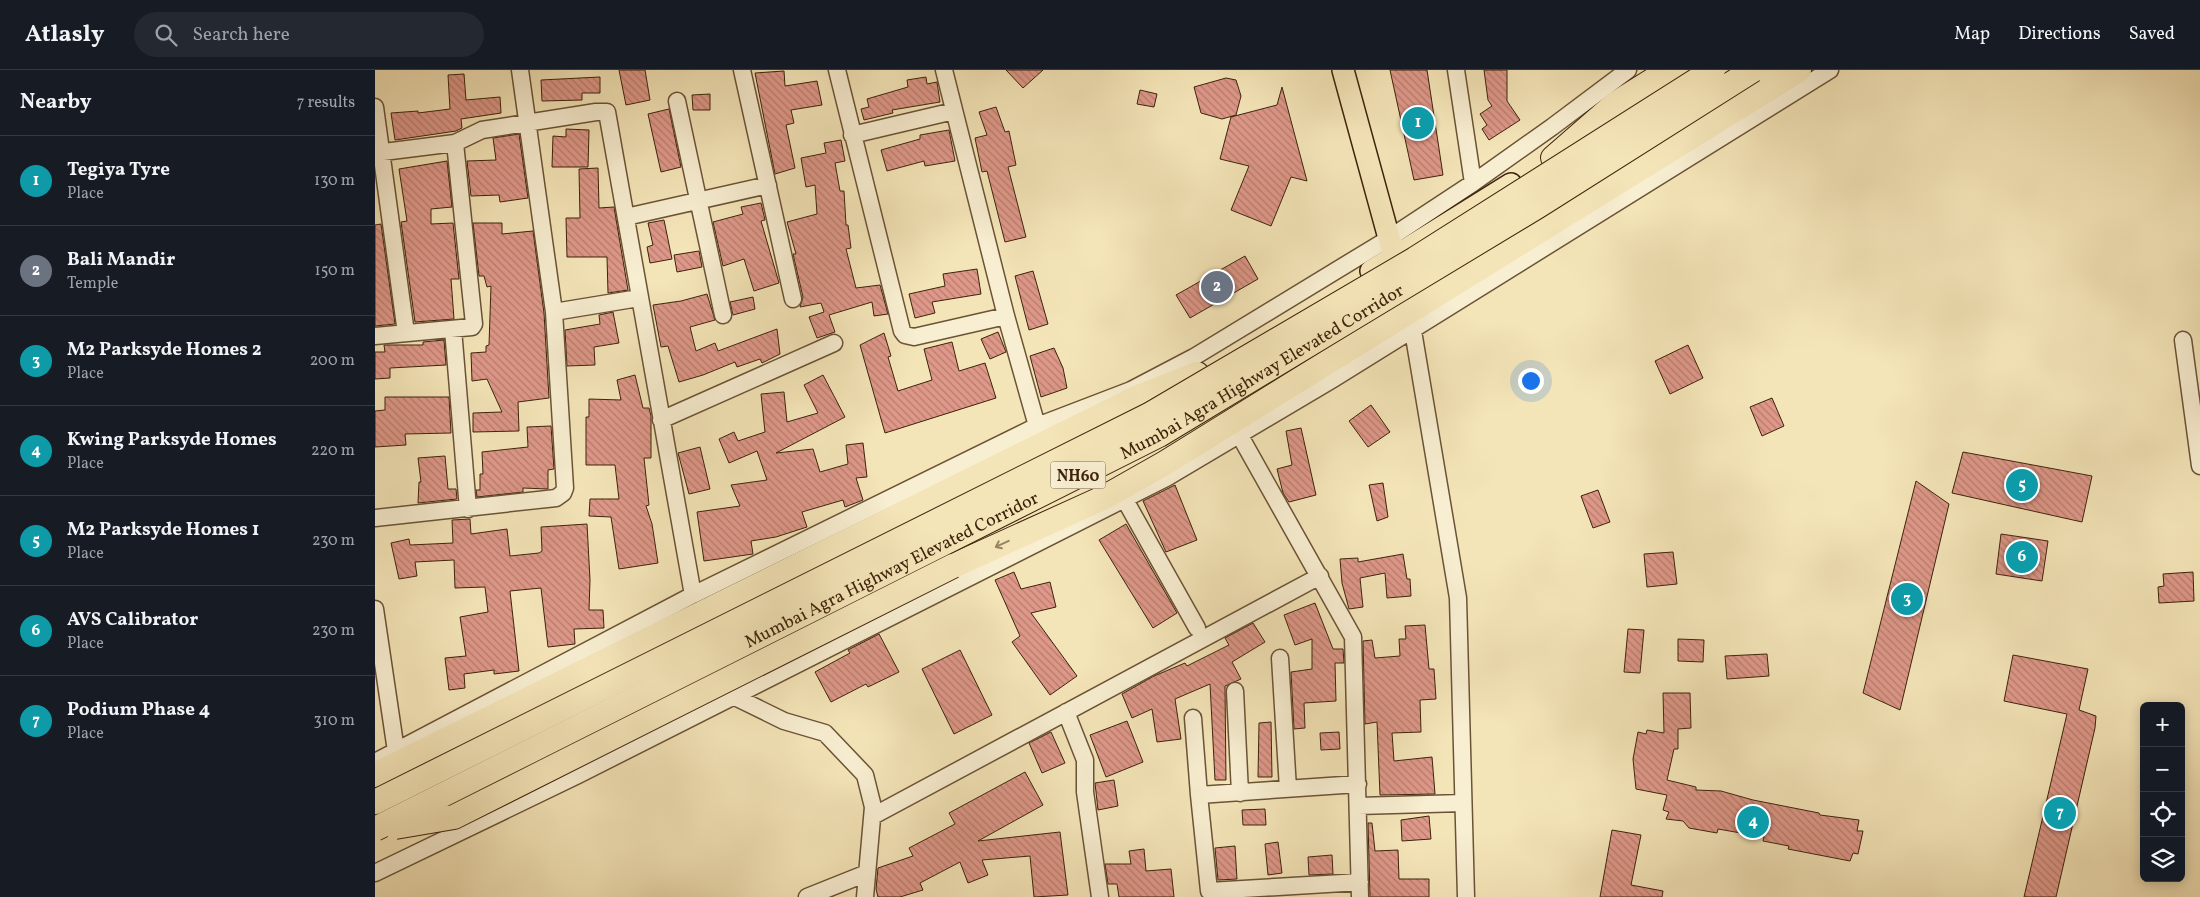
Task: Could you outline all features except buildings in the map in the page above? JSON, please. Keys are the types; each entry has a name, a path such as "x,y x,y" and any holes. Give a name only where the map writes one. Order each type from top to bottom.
{"highway":[{"path":"1553,158 1615,104 1669,70"},
{"name":"Mumbai Agra Highway Elevated Corridor","path":"375,802 1149,415 1415,259 1713,70"},
{"name":"Mumbai Agra Highway Elevated Corridor","path":"375,829 1159,434 1539,206 1753,70"},
{"path":"375,829 454,817 953,566 1105,497 1165,463 1409,313 1799,70"},
{"path":"375,775 1136,398 1197,374"}],"main road":[{"path":"1343,70 1409,313"},
{"path":"375,792 1141,409 1391,248 1553,158 1691,70"},
{"path":"375,839 1166,443 1409,313 1771,70"}],"street":[{"path":"375,518 556,498 563,493 566,482 554,312 520,70"},
{"path":"742,70 793,299"},
{"path":"837,70 901,331 905,335 914,337 1006,316"},
{"path":"944,70 1006,316 1037,426"},
{"path":"1456,70 1473,183"},
{"path":"375,762 693,595 1037,426 1131,390 1194,357 1391,248 1473,183 1553,127 1628,70"},
{"path":"375,873 1125,500 1240,436 1409,313 1830,70"},
{"path":"677,101 723,315"},
{"path":"375,107 378,152 406,334"},
{"path":"852,135 955,111"},
{"path":"378,152 455,143 482,130 607,112 693,595"},
{"path":"375,336 472,327 474,322 455,143"},
{"path":"626,217 768,185"},
{"path":"554,312 639,298"},
{"path":"1409,313 1458,598 1466,897"},
{"path":"453,329 468,509"},
{"path":"2183,340 2200,466"},
{"path":"661,420 834,343"},
{"path":"1193,718 1209,892 1360,890 1353,637 1240,436"},
{"path":"1125,500 1197,628"},
{"path":"873,816 1320,576"},
{"path":"375,609 396,751"},
{"path":"1280,658 1288,789"},
{"path":"1235,691 1240,793"},
{"path":"733,696 784,721 825,733 865,775 873,807 865,897"},
{"path":"1066,712 1085,760 1085,792 1100,897"},
{"path":"1199,795 1358,784"},
{"path":"1358,806 1463,803"},
{"path":"807,897 867,873"}],"place":[{"name":"Tegiya Tyre","path":"1418,123"},
{"name":"Bali Mandir","path":"1217,287"},
{"name":"M2 Parksyde Homes 1","path":"2022,485"},
{"name":"AVS Calibrator","path":"2022,557"},
{"name":"M2 Parksyde Homes 2","path":"1907,599"},
{"name":"Podium Phase 4","path":"2060,813"},
{"name":"Kwing Parksyde Homes","path":"1753,822"}]}
